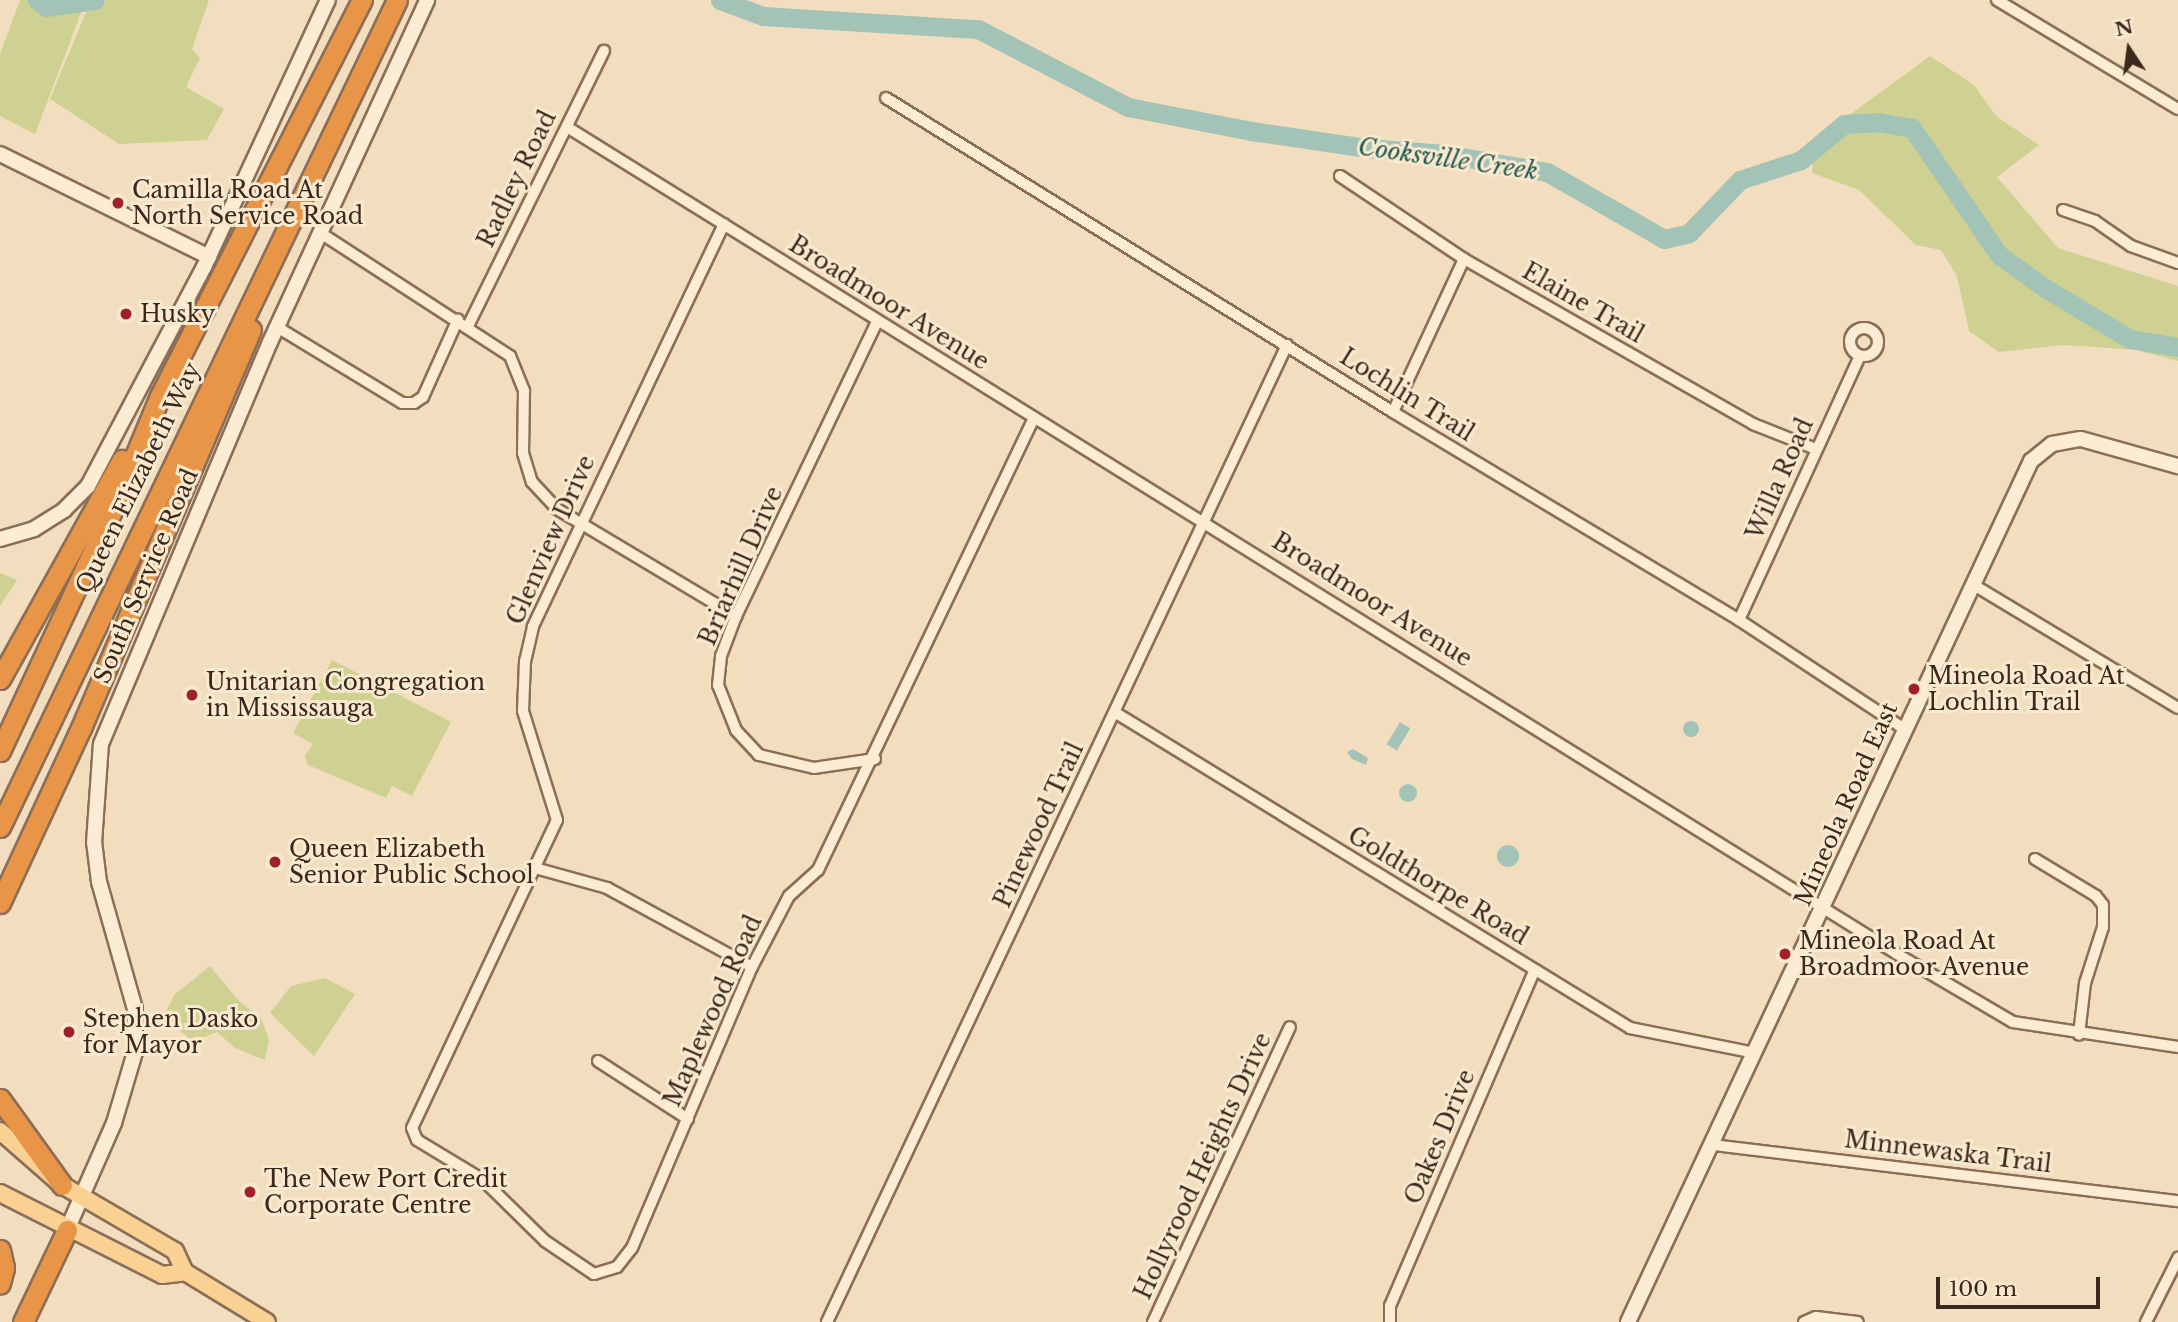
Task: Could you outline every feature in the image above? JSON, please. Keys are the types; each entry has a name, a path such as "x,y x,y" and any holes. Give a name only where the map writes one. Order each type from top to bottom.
{"highway":[{"name":"Queen Elizabeth Way","path":"0,751 115,504 160,396 362,0"},
{"name":"Queen Elizabeth Way","path":"0,827 174,456 278,250 397,0"},
{"path":"0,903 241,353 278,250"},
{"path":"0,678 160,396"},
{"path":"0,1098 62,1185"},
{"path":"23,1322 67,1230"},
{"path":"0,1250 4,1268 0,1283"}],"main road":[{"path":"0,1131 62,1185 175,1251 185,1272 267,1322"},
{"path":"0,1193 67,1230 162,1275 185,1272"}],"street":[{"path":"0,540 34,529 64,510 88,486 209,257 328,0"},
{"name":"South Service Road","path":"67,1230 83,1198 130,1081 136,1037 135,1009 97,869 93,809 102,744 277,327 427,0"},
{"path":"1997,0 2178,109"},
{"name":"Radley Road","path":"468,326 604,51"},
{"name":"Lochlin Trail","path":"886,99 1393,412 1739,620 1904,729"},
{"name":"Broadmoor Avenue","path":"567,127 877,322 1204,520 2013,1022 2079,1035 2178,1047"},
{"path":"0,154 209,257"},
{"name":"Elaine Trail","path":"1340,176 1464,259 1753,424 1816,449"},
{"path":"2063,210 2095,221 2132,246 2178,263"},
{"name":"Glenview Drive","path":"418,1114 557,820 523,711 525,661 533,627 578,524 724,224"},
{"path":"319,232 458,319 510,356 524,391 523,453 532,482 578,524 736,616"},
{"path":"1393,412 1464,259"},
{"path":"277,327 402,403 414,403 423,397 458,319"},
{"name":"Briarhill Drive","path":"874,759 814,768 759,755 736,730 718,685 721,656 736,616 877,322"},
{"name":"Pinewood Trail","path":"827,1322 1287,345"},
{"name":"Willa Road","path":"1739,620 1860,356"},
{"name":"Maplewood Road","path":"418,1114 412,1128 417,1140 483,1180 545,1241 594,1274 617,1267 632,1248 751,967 789,897 818,870 874,759 1034,418"},
{"name":"Mineola Road East","path":"1628,1322 2031,461 2046,447 2071,440 2178,466"},
{"path":"1974,585 2178,708"},
{"name":"Goldthorpe Road","path":"1116,713 1630,1028 1755,1053"},
{"path":"2035,859 2096,896 2103,905 2103,927 2085,983 2079,1035"},
{"path":"535,868 607,888 751,967"},
{"name":"Oakes Drive","path":"1390,1322 1390,1306 1535,970"},
{"name":"Hollyrood Heights Drive","path":"1153,1322 1290,1027"},
{"path":"598,1061 688,1119"},
{"name":"Minnewaska Trail","path":"1713,1145 2178,1201"},
{"path":"2146,1322 2178,1258"},
{"path":"1804,1322 1816,1317 1858,1322"}],"green space":[{"path":"20,0 86,0 35,134 0,116 0,54"},
{"path":"91,0 209,0 192,49 200,58 186,87 224,109 207,140 119,144 50,99"},
{"path":"1930,56 1974,85 1996,116 2039,145 1997,177 2058,248 2178,286 2178,361 2136,350 2065,345 1999,352 1969,331 1957,276 1941,250 1916,245 1859,190 1812,173 1814,141"},
{"path":"0,573 17,580 0,606"},
{"path":"332,660 451,722 412,796 392,786 386,798 308,765 305,756 313,744 293,733"},
{"path":"210,966 239,1001 261,1018 269,1040 265,1060 235,1048 217,1032 193,1041 163,1018 174,995"},
{"path":"325,978 355,994 314,1056 270,1013 291,986"}],"shaded area":[{"path":"1691,721 1697,723 1697,735 1691,737 1685,735 1683,729 1685,723"},
{"path":"1400,722 1410,728 1397,750 1387,744"},
{"path":"1353,749 1368,758 1366,765 1352,759 1347,752"},
{"path":"1408,784 1414,787 1417,793 1414,799 1408,802 1402,799 1399,793 1402,787"},
{"path":"1508,845 1516,848 1519,856 1516,864 1508,867 1500,864 1497,856 1500,848"}],"waterway":[{"name":"Cooksville Creek","path":"37,0 46,7 95,0"},
{"name":"Cooksville Creek","path":"720,0 763,16 978,29 1128,107 1251,131 1368,148 1445,154 1547,172 1664,239 1689,233 1740,180 1801,160 1844,124 1878,122 1912,128 1999,255 2045,288 2130,339 2178,347"}],"place":[{"name":"Camilla Road At North Service Road","path":"118,203"},
{"name":"Husky","path":"126,314"},
{"name":"Mineola Road At Lochlin Trail","path":"1914,689"},
{"name":"Unitarian Congregation in Mississauga","path":"192,695"},
{"name":"Queen Elizabeth Senior Public School","path":"275,862"},
{"name":"Mineola Road At Broadmoor Avenue","path":"1785,954"},
{"name":"Stephen Dasko for Mayor","path":"69,1032"},
{"name":"The New Port Credit Corporate Centre","path":"250,1192"}]}
